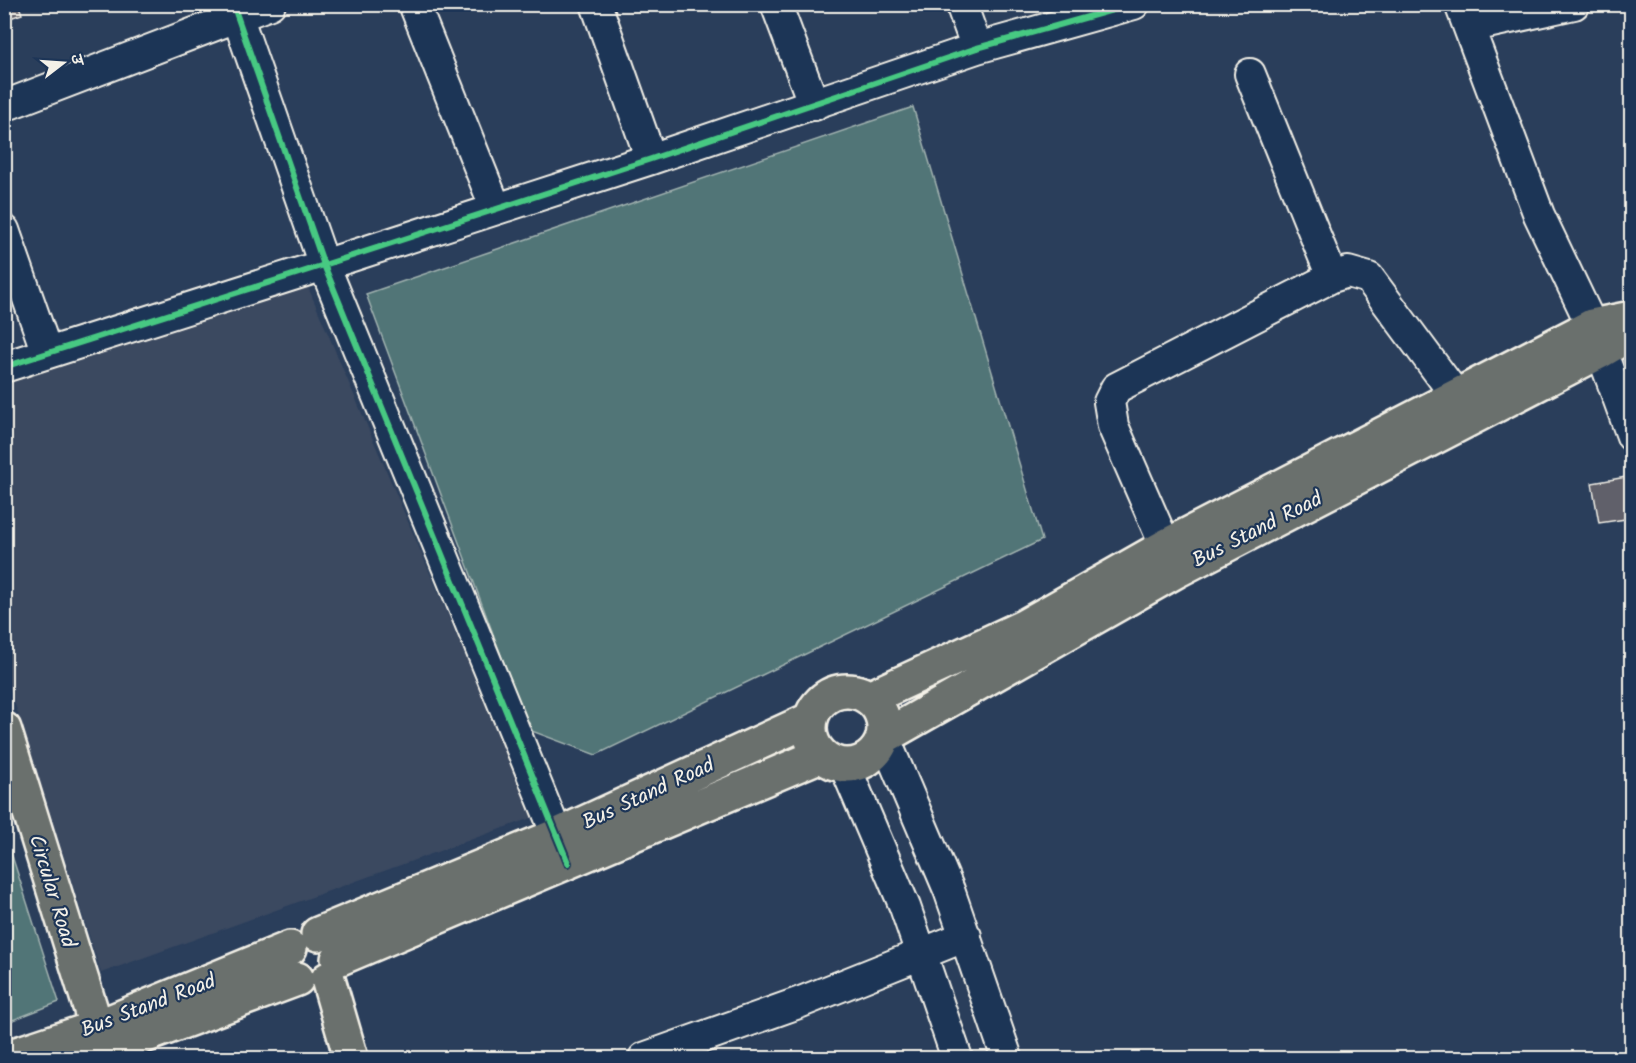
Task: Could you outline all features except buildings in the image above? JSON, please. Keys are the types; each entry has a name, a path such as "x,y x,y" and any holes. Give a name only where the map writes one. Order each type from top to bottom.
{"main road":[{"name":"Bus Stand Road","path":"5,1059 88,1046 313,964 562,849 811,719 823,699 834,693 858,692 869,698 1170,559 1632,318"},
{"name":"Bus Stand Road","path":"562,849 833,760 858,764 884,737 1170,559 1456,397 1596,338 1625,337 1632,327"},
{"path":"869,698 879,709 884,722 884,737"},
{"path":"811,719 811,738 833,760"},
{"name":"Circular Road","path":"4,729 88,1046"},
{"name":"Circular Road","path":"4,804 88,1046"},
{"path":"313,964 329,1059"},
{"path":"313,964 351,1059"}],"street":[{"path":"4,106 235,11 270,4"},
{"path":"414,4 496,209"},
{"path":"596,4 651,159"},
{"path":"776,4 814,105"},
{"path":"961,4 977,48"},
{"path":"4,367 651,159 977,48 1134,4"},
{"path":"1574,4 1464,16 1539,215 1596,338 1632,436"},
{"path":"235,11 324,265 562,849"},
{"path":"1250,74 1332,277"},
{"path":"4,230 47,353"},
{"path":"1170,559 1113,426 1109,402 1116,388 1332,277 1348,272 1369,278 1456,397"},
{"path":"884,737 949,890 1007,1059"},
{"path":"833,760 922,955 957,1059"},
{"path":"644,1059 922,955 966,936"}],"shaded area":[{"path":"308,287 534,817 101,973 5,673 4,377"}],"green space":[{"path":"913,107 1042,540 596,755 529,730 366,294"},
{"path":"5,834 59,1002 4,1023"}],"cycle path":[{"path":"233,4 324,265 651,159 977,48 1134,4"},
{"path":"4,367 324,265 568,863"}]}
